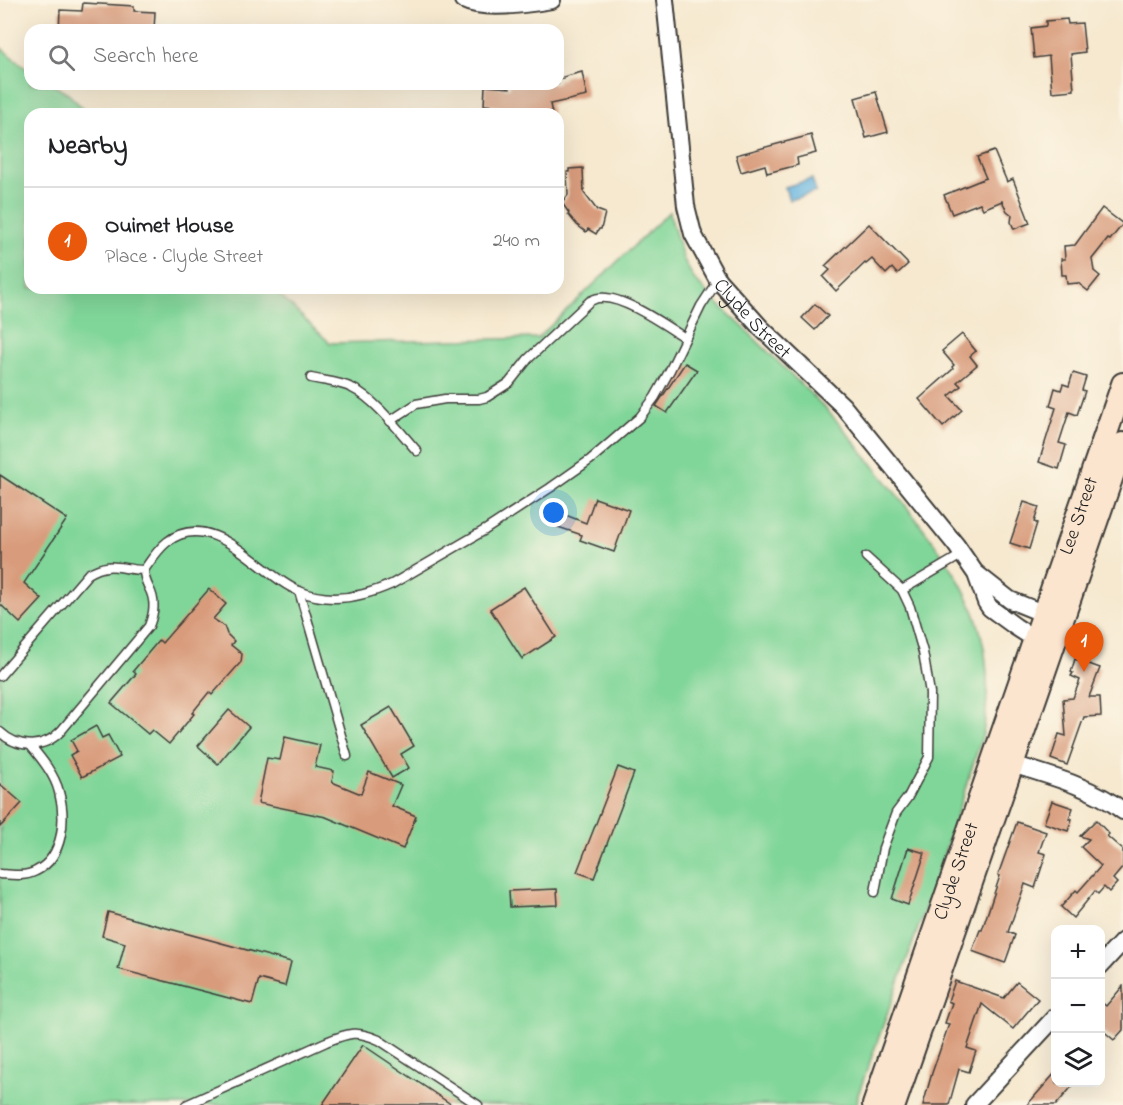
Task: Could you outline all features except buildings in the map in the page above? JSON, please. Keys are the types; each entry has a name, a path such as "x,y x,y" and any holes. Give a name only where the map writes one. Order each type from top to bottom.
{"main road":[{"name":"Lee Street","path":"1053,617 1123,384"},
{"name":"Lee Street","path":"1053,617 1123,444"},
{"name":"Clyde Street","path":"873,1105 1003,761 1053,617"},
{"name":"Clyde Street","path":"894,1105 1003,761"}],"street":[{"path":"463,0 469,3 505,6 552,0"},
{"name":"Clyde Street","path":"665,0 686,206 693,234 718,280 761,328 843,406 963,554 976,574 990,608 1016,627 1045,641"},
{"name":"Clyde Street","path":"976,574 1010,600 1053,617"},
{"path":"1003,761 1087,790 1123,811"},
{"path":"1105,961 1123,941"},
{"path":"974,1105 1051,1021"}],"lane":[{"path":"0,732 17,743 30,745 43,743 58,734 147,630 154,605 144,570 168,541 178,536 189,532 209,533 233,544 282,582 299,591 318,597 351,598 380,590 485,530 590,460 640,417 655,397 701,306 718,280"},
{"path":"390,421 416,404 445,399 487,397 509,383 528,359 590,301 600,298 611,298 624,302 685,338"},
{"path":"311,378 350,387 363,394 417,451"},
{"path":"902,590 963,554"},
{"path":"866,557 902,590 918,634 930,693 929,757 908,797 896,813 883,848 875,892"},
{"path":"0,676 88,574 108,566 144,570"},
{"path":"299,591 347,756"},
{"path":"0,874 17,875 37,870 52,856 61,837 62,815 59,791 51,774 30,745"},
{"path":"186,1105 326,1042 355,1033 379,1040 478,1105"}],"green space":[{"path":"0,47 24,67 24,90 62,90 83,108 24,108 24,294 278,294 330,343 538,338 669,212 683,258 694,279 825,408 906,506 941,553 970,602 985,651 987,687 983,734 934,884 858,1095 857,1105 0,1105"}],"water":[{"path":"812,179 816,192 789,200 785,187"}],"place":[{"name":"Ouimet House","path":"1084,672"}]}
